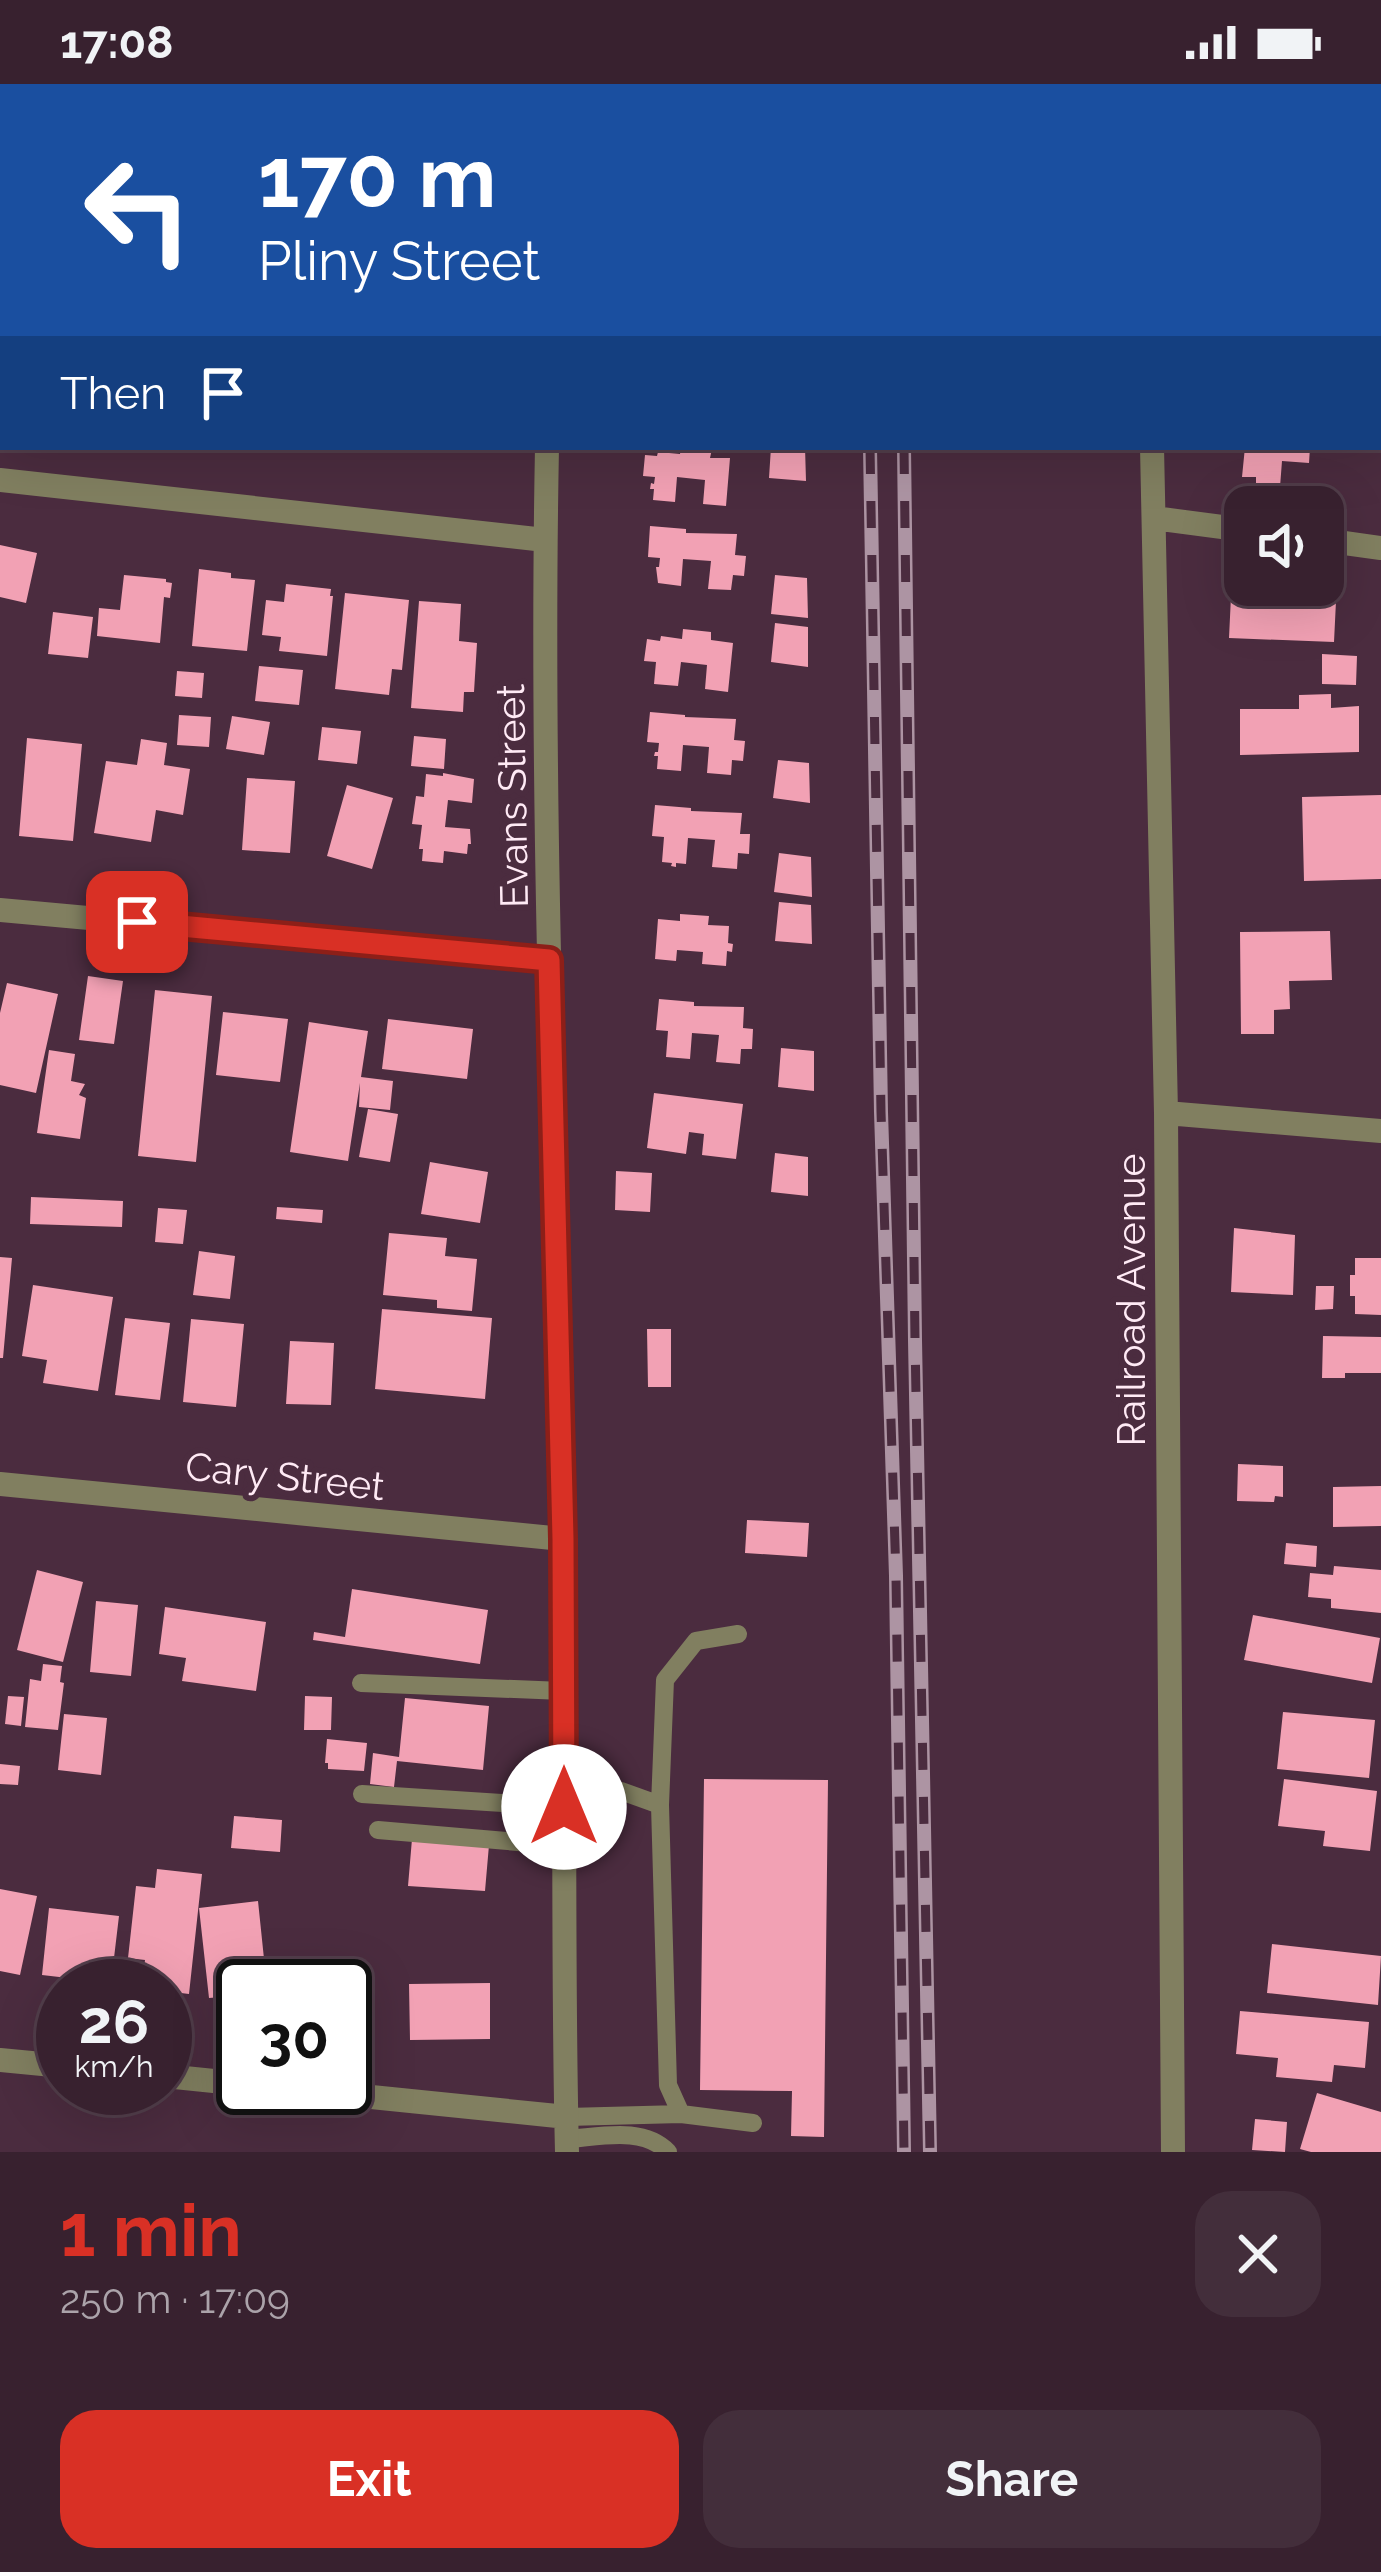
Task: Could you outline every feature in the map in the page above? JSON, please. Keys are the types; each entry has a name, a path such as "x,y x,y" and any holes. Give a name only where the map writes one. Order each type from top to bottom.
{"street":[{"name":"Evans Street","path":"548,450 549,960 563,1539 567,2136"},
{"name":"Railroad Avenue","path":"1152,450 1166,1113 1173,2152"},
{"path":"0,479 545,540"},
{"path":"1154,518 1224,527"},
{"path":"1344,543 1381,548"},
{"path":"0,910 549,960"},
{"path":"1166,1113 1381,1131"},
{"name":"Cary Street","path":"0,1484 563,1539"},
{"path":"0,2060 36,2063"},
{"path":"372,2103 567,2136"}],"lane":[{"path":"681,2114 668,2085 660,1805 665,1681 696,1641 738,1634"},
{"path":"361,1683 563,1691"},
{"path":"362,1794 564,1798 622,1791 660,1805"},
{"path":"378,1830 565,1846"},
{"path":"567,2136 681,2114 753,2123"},
{"path":"567,2136 639,2135 668,2152"}],"building":[{"path":"681,450 712,450 710,458 730,458 726,506 703,504 705,480 677,477 675,502 653,500 654,489 650,489 655,477 643,476 645,455 680,454"},
{"path":"771,450 805,450 806,481 769,478"},
{"path":"1245,450 1310,450 1309,463 1282,461 1280,486 1256,486 1256,477 1242,477"},
{"path":"650,526 686,529 686,533 737,534 735,555 746,556 744,576 733,575 731,590 708,589 711,561 683,559 681,586 658,583 660,558 648,557"},
{"path":"0,545 37,553 26,603 0,597"},
{"path":"199,569 255,580 247,651 192,646"},
{"path":"124,575 172,583 170,598 164,597 160,643 97,636 99,608 120,610"},
{"path":"775,575 807,578 808,618 771,614"},
{"path":"286,584 331,589 327,656 279,651 281,637 262,635 266,600 284,602"},
{"path":"345,593 409,600 402,670 392,669 389,695 335,689"},
{"path":"419,601 461,604 459,641 477,643 474,692 464,692 463,712 411,708"},
{"path":"1231,606 1336,606 1334,642 1229,638"},
{"path":"53,612 93,617 88,658 48,654"},
{"path":"775,623 808,627 808,667 771,662"},
{"path":"683,629 711,632 711,640 733,643 728,692 705,689 707,665 681,662 678,686 654,684 656,662 644,661 647,639 682,639"},
{"path":"1322,654 1357,656 1356,685 1322,684"},
{"path":"259,666 303,670 299,705 255,701"},
{"path":"177,671 204,673 202,698 175,696"},
{"path":"1331,694 1331,708 1359,706 1359,752 1240,755 1240,709 1299,709 1299,695"},
{"path":"650,712 736,719 734,740 745,741 743,761 732,760 731,775 707,773 709,747 683,745 681,771 657,769 658,756 654,756 659,743 647,742"},
{"path":"179,715 211,717 209,747 177,745"},
{"path":"232,716 270,722 264,755 226,749"},
{"path":"322,727 361,731 357,764 318,760"},
{"path":"414,736 446,739 444,769 411,766"},
{"path":"27,738 82,744 73,841 19,836"},
{"path":"141,739 167,743 164,765 190,769 183,815 156,810 151,842 94,833 106,761 137,765"},
{"path":"778,760 809,763 810,803 773,798"},
{"path":"426,774 474,779 472,803 448,800 445,827 470,829 471,844 467,854 444,851 443,863 422,861 422,825 412,824 416,796 424,797"},
{"path":"247,778 295,781 290,853 242,850"},
{"path":"347,785 393,798 372,869 327,856"},
{"path":"1381,795 1381,879 1304,881 1302,797"},
{"path":"655,805 742,813 740,834 750,834 749,854 738,853 737,869 712,867 715,840 688,838 686,864 676,863 676,867 662,862 664,837 652,836"},
{"path":"779,853 811,857 812,897 774,892"},
{"path":"779,902 811,905 812,944 775,941"},
{"path":"680,914 709,916 708,925 729,926 728,943 733,944 726,966 702,964 703,952 677,950 676,961 655,959 658,919 680,921"},
{"path":"1330,931 1332,980 1289,981 1290,1009 1274,1010 1274,1034 1241,1034 1240,932"},
{"path":"88,976 123,981 114,1044 79,1040"},
{"path":"7,983 58,994 36,1093 0,1085 0,1013"},
{"path":"155,990 212,996 196,1162 138,1156"},
{"path":"659,999 694,1002 694,1006 744,1007 743,1028 753,1029 752,1049 741,1049 740,1064 716,1062 719,1035 692,1033 690,1059 666,1057 668,1031 656,1030"},
{"path":"223,1012 288,1019 280,1082 216,1075"},
{"path":"388,1019 473,1029 467,1079 382,1069"},
{"path":"309,1022 368,1031 361,1077 393,1081 390,1110 359,1107 360,1083 348,1161 290,1152"},
{"path":"781,1048 814,1051 814,1091 778,1087"},
{"path":"49,1050 75,1054 71,1081 85,1084 79,1095 86,1098 80,1139 37,1133"},
{"path":"654,1093 743,1104 736,1159 702,1155 704,1134 689,1132 686,1154 647,1148"},
{"path":"368,1109 398,1114 390,1162 359,1157"},
{"path":"775,1153 808,1157 808,1196 771,1192"},
{"path":"430,1162 488,1172 480,1223 421,1214"},
{"path":"616,1171 652,1173 650,1212 615,1210"},
{"path":"31,1197 123,1201 122,1227 30,1224"},
{"path":"277,1207 323,1210 322,1223 276,1219"},
{"path":"158,1208 187,1210 183,1244 155,1242"},
{"path":"1234,1228 1295,1235 1293,1295 1231,1292"},
{"path":"389,1233 447,1238 445,1256 477,1259 472,1311 437,1308 437,1300 383,1295"},
{"path":"199,1251 235,1256 230,1299 193,1295"},
{"path":"0,1257 12,1258 3,1358 0,1358"},
{"path":"1355,1258 1381,1258 1381,1315 1355,1314 1350,1275 1355,1275"},
{"path":"33,1285 113,1297 98,1391 43,1383 47,1360 22,1356"},
{"path":"1316,1286 1334,1286 1333,1309 1315,1310"},
{"path":"382,1309 492,1318 485,1399 375,1389"},
{"path":"125,1318 170,1323 160,1400 115,1395"},
{"path":"191,1319 244,1324 236,1407 183,1402"},
{"path":"647,1329 671,1329 671,1387 648,1387"},
{"path":"1323,1336 1381,1337 1381,1373 1322,1378"},
{"path":"290,1341 334,1343 331,1405 286,1404"},
{"path":"1238,1464 1283,1466 1283,1497 1275,1496 1274,1502 1237,1501"},
{"path":"1381,1486 1381,1526 1333,1527 1333,1487"},
{"path":"747,1520 809,1523 807,1557 745,1553"},
{"path":"1286,1543 1317,1546 1316,1567 1284,1564"},
{"path":"1334,1566 1381,1570 1381,1613 1331,1608 1331,1599 1308,1597 1310,1573 1333,1575"},
{"path":"37,1570 83,1582 63,1662 17,1650"},
{"path":"352,1589 488,1610 480,1664 313,1640 314,1632 345,1637"},
{"path":"96,1601 138,1605 131,1676 90,1672"},
{"path":"165,1607 266,1622 256,1691 182,1681 186,1658 159,1654"},
{"path":"1253,1615 1380,1638 1372,1683 1244,1660"},
{"path":"43,1664 62,1666 58,1730 25,1727 30,1679 41,1681"},
{"path":"8,1696 24,1697 21,1726 5,1724"},
{"path":"305,1696 332,1697 331,1730 304,1730"},
{"path":"405,1698 489,1706 483,1770 397,1761 394,1787 370,1784 373,1753 399,1757"},
{"path":"1283,1712 1375,1720 1369,1778 1277,1769"},
{"path":"64,1714 107,1718 101,1775 58,1770"},
{"path":"327,1739 367,1743 364,1771 328,1769"},
{"path":"0,1764 20,1766 18,1785 0,1784"},
{"path":"704,1779 828,1780 824,2137 791,2136 792,2091 700,2090"},
{"path":"1284,1779 1377,1791 1370,1851 1323,1846 1325,1831 1278,1826"},
{"path":"234,1816 282,1820 280,1852 231,1848"},
{"path":"412,1839 489,1845 485,1891 408,1886"},
{"path":"157,1869 202,1874 192,1966 192,1959 128,1958 136,1886 155,1888"},
{"path":"0,1889 37,1896 20,1975 0,1971"},
{"path":"258,1901 264,1959 216,1959 216,1997 209,1998 199,1908"},
{"path":"49,1908 119,1916 114,1959 44,1959"},
{"path":"1272,1944 1381,1956 1378,2005 1267,1993"},
{"path":"490,1983 490,2039 410,2040 409,1984"},
{"path":"1240,2011 1369,2022 1365,2068 1334,2065 1332,2082 1276,2077 1278,2058 1236,2054"},
{"path":"1317,2093 1381,2112 1381,2152 1300,2149"},
{"path":"1255,2119 1287,2122 1285,2152 1252,2150"}],"railway":[{"path":"870,450 904,2152"},
{"path":"904,450 930,2152"}],"route":[{"path":"137,922 549,960 563,1539 564,1807"}]}
